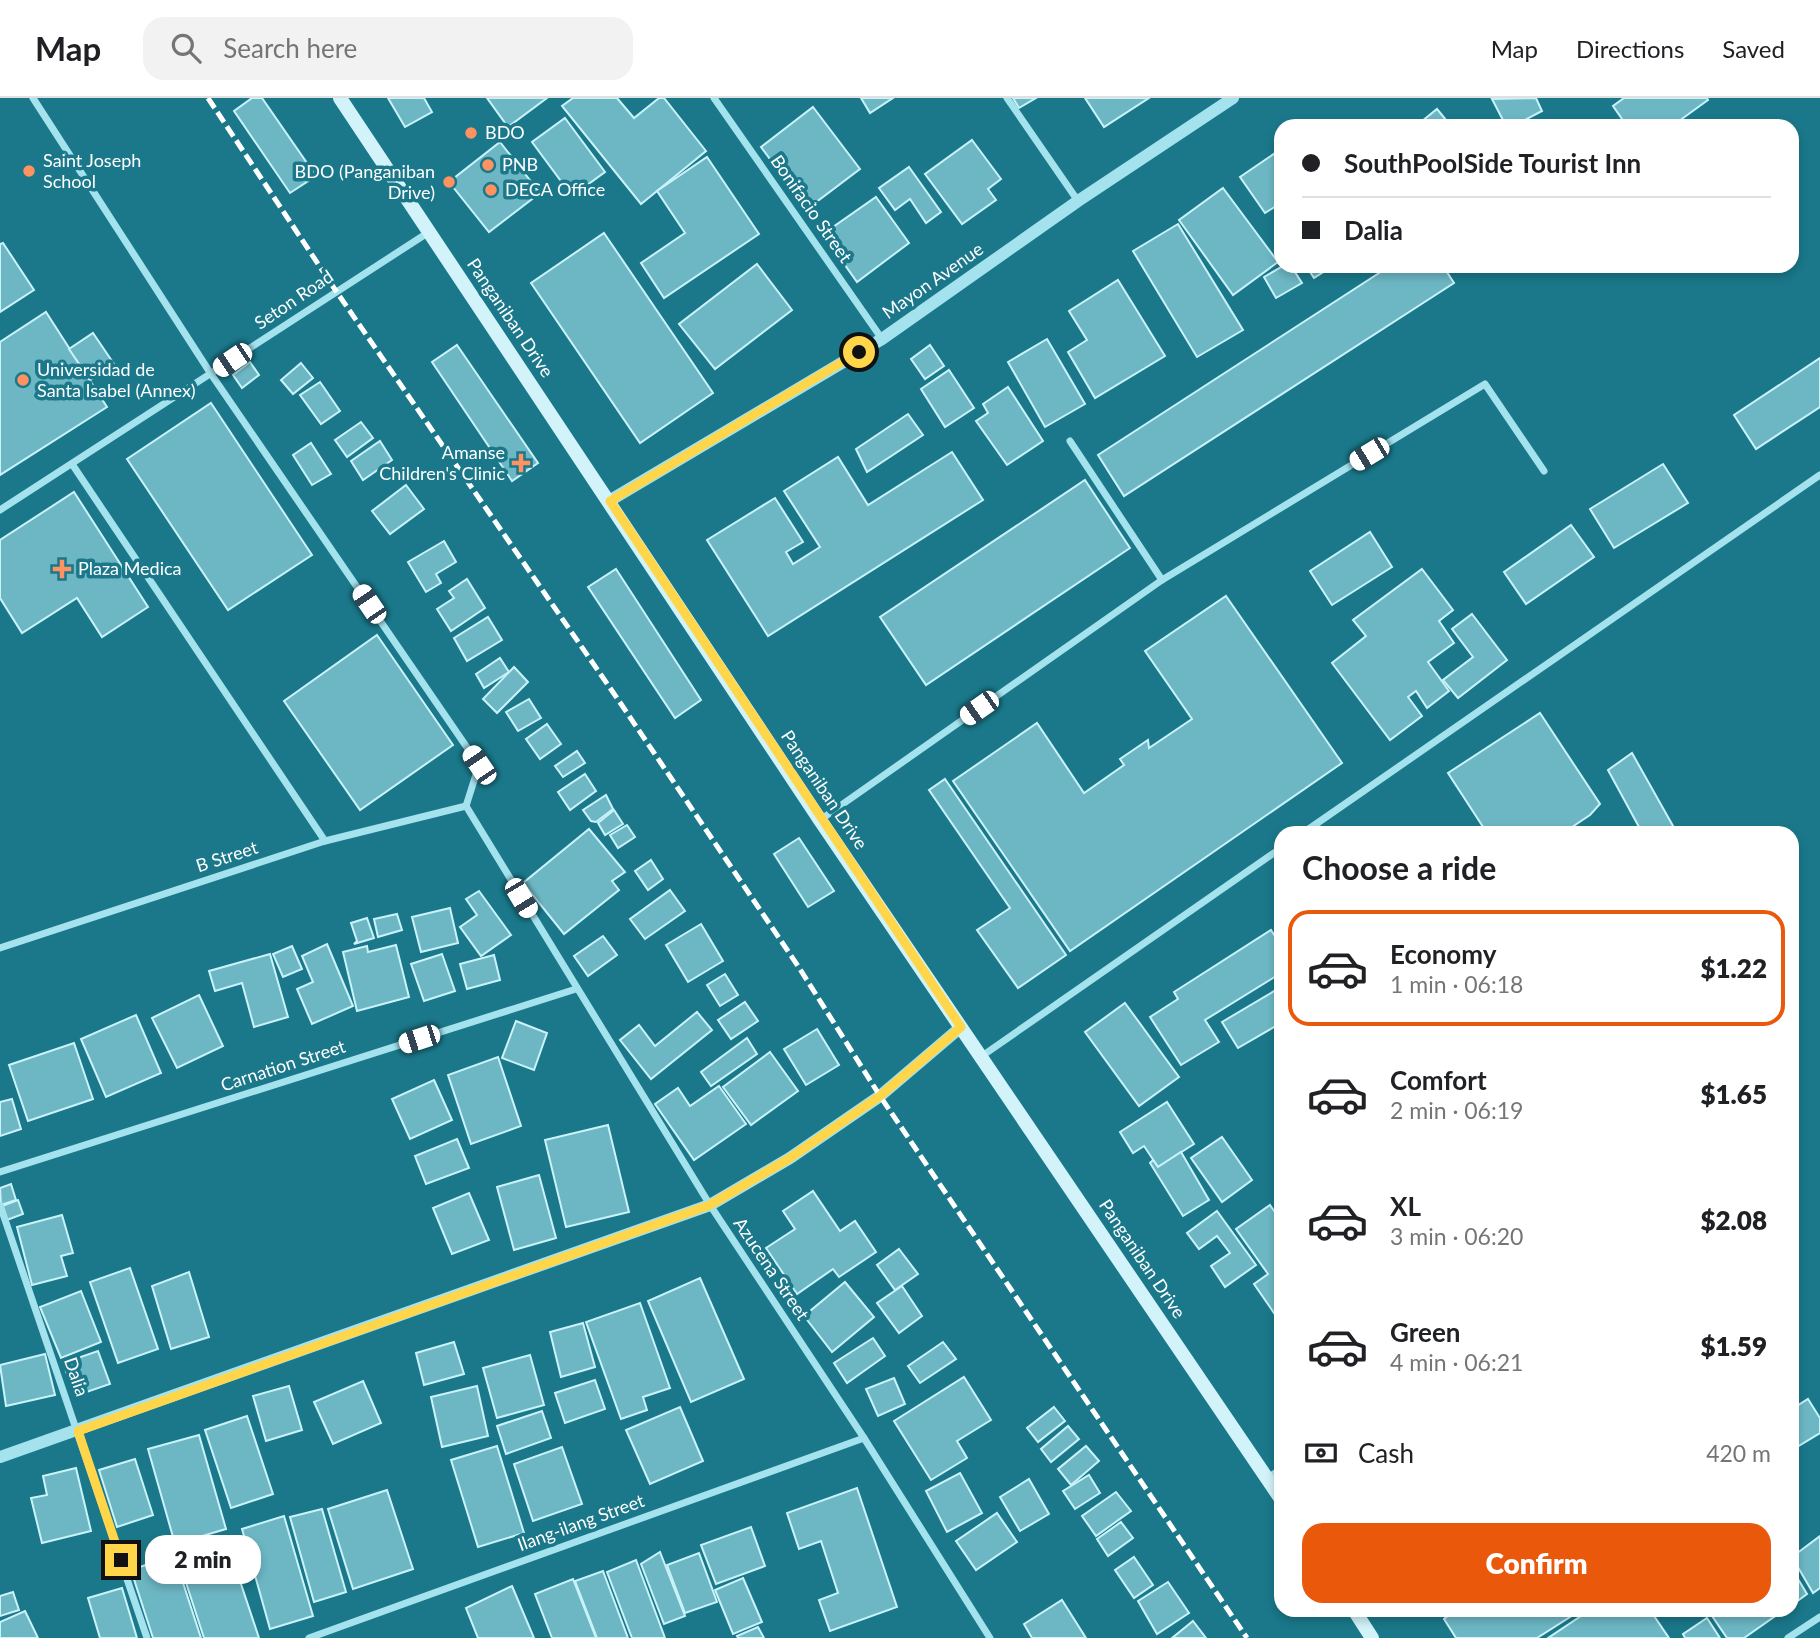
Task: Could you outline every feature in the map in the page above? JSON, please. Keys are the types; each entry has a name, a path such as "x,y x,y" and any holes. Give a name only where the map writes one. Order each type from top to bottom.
{"main road":[{"name":"Panganiban Drive","path":"340,98 820,820 1274,1488"},
{"path":"1358,1617 1372,1638"}],"street":[{"path":"33,98 211,374 479,765 466,806"},
{"name":"Bonifacio Street","path":"713,98 882,339"},
{"path":"1007,98 1078,201"},
{"name":"Mayon Avenue","path":"610,501 882,339 1078,201 1233,98"},
{"name":"Seton Road","path":"0,510 429,232"},
{"path":"820,820 1162,580 1485,384 1544,471"},
{"path":"1070,441 1162,580"},
{"path":"72,464 325,841"},
{"path":"1313,826 1820,475"},
{"name":"B Street","path":"0,948 325,841 466,806"},
{"name":"Azucena Street","path":"466,806 710,1205 864,1438 990,1638"},
{"path":"982,1056 1274,853"},
{"name":"Carnation Street","path":"0,1172 576,989"},
{"path":"0,1457 710,1205 790,1158 880,1096 961,1027"},
{"name":"Dalia","path":"0,1205 147,1638"},
{"name":"Ilang-ilang Street","path":"309,1638 864,1438"},
{"path":"1788,1638 1820,1617"}],"lane":[{"path":"1267,1478 1274,1473"}],"building":[{"path":"252,98 262,98 316,176 290,193 234,111"},
{"path":"388,98 424,98 432,112 405,127"},
{"path":"487,98 547,98 508,127"},
{"path":"573,98 617,98 634,118 659,98 664,98 706,151 641,204 562,106"},
{"path":"861,98 893,98 870,113"},
{"path":"1013,98 1036,98 1019,108"},
{"path":"1085,98 1149,98 1104,127"},
{"path":"1536,98 1542,111 1527,119 1502,119 1492,99"},
{"path":"1624,98 1708,100 1682,119 1622,119 1613,106"},
{"path":"813,107 860,169 807,209 761,147"},
{"path":"1437,109 1445,119 1425,119"},
{"path":"565,118 605,172 572,196 532,142"},
{"path":"972,140 1001,179 988,189 996,200 962,224 925,174"},
{"path":"500,142 540,193 489,232 449,182"},
{"path":"1274,154 1274,207 1265,213 1240,177"},
{"path":"707,157 759,234 664,298 641,263 685,233 657,191"},
{"path":"909,167 941,212 926,223 910,199 895,210 879,188"},
{"path":"1223,188 1274,257 1274,265 1233,295 1179,220"},
{"path":"876,197 909,243 857,282 823,234"},
{"path":"1178,224 1243,330 1197,357 1133,251"},
{"path":"604,233 713,393 640,443 531,283"},
{"path":"3,243 34,290 0,312 0,244"},
{"path":"757,264 792,310 715,369 679,324"},
{"path":"1274,271 1296,273 1302,283 1276,298 1264,277"},
{"path":"1379,273 1448,273 1454,283 1124,496 1098,455"},
{"path":"1118,280 1165,356 1095,398 1068,352 1087,340 1069,311"},
{"path":"46,312 107,407 0,475 0,342"},
{"path":"93,333 114,364 90,380 69,349"},
{"path":"1047,339 1085,404 1045,427 1008,362"},
{"path":"457,345 538,463 512,481 432,362"},
{"path":"930,345 944,366 925,379 911,359"},
{"path":"1820,358 1820,407 1756,449 1734,415"},
{"path":"250,362 259,375 242,388 233,375"},
{"path":"301,363 313,378 293,394 281,380"},
{"path":"949,370 974,408 945,427 921,389"},
{"path":"320,382 340,411 321,424 300,395"},
{"path":"1008,387 1043,441 1007,465 976,421 988,413 983,404"},
{"path":"211,403 312,555 228,610 127,459"},
{"path":"908,414 923,435 867,472 856,449"},
{"path":"361,422 373,438 347,457 335,440"},
{"path":"380,441 392,460 363,480 351,461"},
{"path":"311,443 331,474 312,485 293,455"},
{"path":"952,452 983,500 768,636 707,540 775,498 803,542 786,552 793,564 820,547 784,491 838,457 868,505"},
{"path":"1663,464 1688,503 1614,548 1590,509"},
{"path":"1085,480 1130,548 926,685 880,617"},
{"path":"406,485 424,509 390,534 372,511"},
{"name":"Plaza Medica","path":"74,492 148,607 102,637 77,598 22,633 0,598 0,540"},
{"path":"1571,525 1594,557 1526,604 1504,572"},
{"path":"1370,532 1392,567 1332,605 1310,571"},
{"path":"444,541 456,562 436,574 441,583 426,592 408,562"},
{"path":"616,569 701,700 675,718 588,587"},
{"path":"1422,569 1453,610 1439,621 1454,643 1428,662 1449,691 1427,708 1416,691 1408,697 1422,716 1390,740 1332,663 1366,636 1353,620"},
{"path":"467,579 485,608 451,631 437,609 454,598 449,591"},
{"path":"1226,596 1342,763 1070,951 953,781 1037,723 1084,793 1124,765 1120,759 1148,740 1149,748 1192,719 1145,651"},
{"path":"1472,614 1507,660 1458,698 1443,680 1473,657 1452,629"},
{"path":"488,617 502,640 467,661 454,638"},
{"path":"377,635 453,745 360,810 284,701"},
{"path":"500,658 509,672 484,688 476,674"},
{"path":"514,667 528,682 497,713 483,699"},
{"path":"529,699 541,718 518,731 506,712"},
{"path":"1540,713 1600,804 1574,826 1482,826 1448,773"},
{"path":"547,724 561,744 540,759 526,739"},
{"path":"577,751 585,763 563,777 555,766"},
{"path":"1632,753 1673,826 1638,826 1608,770"},
{"path":"585,774 596,791 570,810 558,792"},
{"path":"945,779 1066,955 1018,988 977,930 1010,908 929,790"},
{"path":"606,795 613,809 596,822 591,821 583,810"},
{"path":"614,810 623,824 605,835 598,823"},
{"path":"627,825 635,837 618,848 610,835"},
{"path":"589,829 625,872 612,881 619,890 564,934 523,883"},
{"path":"799,838 834,891 808,907 774,854"},
{"path":"651,860 663,879 648,890 635,871"},
{"path":"670,890 685,911 645,939 630,919"},
{"path":"479,891 511,935 481,956 460,927 477,915 466,899"},
{"path":"450,908 458,943 421,952 412,917"},
{"path":"397,914 402,930 378,937 374,919"},
{"path":"367,918 374,938 354,944 357,941 351,923"},
{"path":"701,924 723,961 688,982 666,945"},
{"path":"1271,930 1274,935 1274,977 1205,1020 1219,1042 1181,1065 1150,1017 1178,999 1174,992"},
{"path":"603,936 617,955 588,976 574,956"},
{"path":"327,944 353,1006 312,1024 297,989 313,982 302,956"},
{"path":"396,945 409,997 357,1011 343,952 367,946 368,952"},
{"path":"292,946 302,969 283,977 273,954"},
{"path":"270,954 288,1017 254,1027 242,983 215,991 209,971"},
{"path":"442,954 455,991 424,1001 411,964"},
{"path":"494,955 500,980 467,989 460,964"},
{"path":"725,974 738,995 720,1006 707,985"},
{"path":"1274,991 1274,1027 1238,1048 1222,1022"},
{"path":"199,995 223,1046 177,1068 152,1018"},
{"path":"745,1002 758,1021 731,1039 718,1020"},
{"path":"1125,1003 1179,1077 1139,1106 1085,1032"},
{"path":"697,1012 712,1030 651,1079 620,1040 639,1025 655,1046"},
{"path":"136,1015 161,1073 106,1097 81,1039"},
{"path":"516,1021 547,1033 534,1070 502,1058"},
{"path":"817,1029 839,1065 806,1085 784,1049"},
{"path":"747,1038 757,1054 711,1086 701,1072"},
{"path":"74,1043 93,1099 28,1121 9,1065"},
{"path":"770,1052 798,1091 751,1125 723,1087"},
{"path":"498,1057 521,1126 471,1144 448,1075"},
{"path":"434,1080 452,1120 410,1139 392,1099"},
{"path":"719,1086 746,1124 694,1160 655,1104 678,1088 690,1106"},
{"path":"12,1099 21,1129 0,1136 0,1102"},
{"path":"1167,1102 1194,1144 1158,1167 1144,1146 1133,1153 1120,1132"},
{"path":"608,1125 629,1212 566,1227 545,1140"},
{"path":"1222,1137 1252,1180 1222,1202 1191,1158"},
{"path":"457,1139 469,1168 426,1184 415,1156"},
{"path":"1181,1152 1209,1200 1183,1216 1150,1163 1153,1160 1158,1167"},
{"path":"539,1175 556,1238 514,1250 497,1187"},
{"path":"11,1184 16,1200 1,1205 0,1188"},
{"path":"813,1191 840,1231 855,1221 876,1252 839,1277 833,1269 797,1294 766,1248 795,1229 783,1211"},
{"path":"469,1193 489,1240 452,1254 433,1208"},
{"path":"18,1200 23,1214 7,1220 2,1206"},
{"path":"1270,1205 1274,1211 1274,1313 1254,1284 1268,1274 1236,1229"},
{"path":"1217,1211 1256,1265 1225,1287 1211,1266 1230,1253 1217,1236 1199,1249 1187,1233"},
{"path":"62,1215 73,1253 61,1256 67,1276 32,1285 17,1227"},
{"path":"899,1249 918,1274 895,1290 877,1265"},
{"path":"130,1268 158,1349 118,1363 90,1282"},
{"path":"189,1272 209,1337 171,1349 152,1286"},
{"path":"700,1278 744,1379 691,1402 648,1301"},
{"path":"845,1282 874,1317 832,1352 804,1316"},
{"path":"902,1286 922,1316 899,1333 877,1303"},
{"path":"81,1291 101,1342 61,1358 40,1307"},
{"path":"640,1303 670,1388 643,1397 647,1410 621,1419 586,1322"},
{"path":"583,1323 595,1367 561,1377 550,1332"},
{"path":"873,1338 885,1356 847,1383 834,1363"},
{"path":"454,1342 464,1374 424,1385 416,1353"},
{"path":"943,1342 956,1359 920,1383 908,1366"},
{"path":"98,1351 110,1384 75,1396 63,1363"},
{"path":"45,1354 55,1395 6,1406 0,1365"},
{"path":"530,1355 544,1405 497,1418 483,1368"},
{"path":"964,1377 991,1420 957,1441 967,1458 931,1480 894,1421"},
{"path":"894,1378 905,1404 878,1416 866,1389"},
{"path":"595,1380 605,1409 565,1423 555,1393"},
{"path":"363,1381 381,1423 333,1444 314,1402"},
{"path":"289,1386 302,1430 266,1441 253,1396"},
{"path":"477,1386 488,1436 442,1447 431,1397"},
{"path":"1808,1399 1820,1418 1820,1433 1799,1446 1799,1405"},
{"path":"680,1407 703,1461 650,1484 626,1430"},
{"path":"1054,1407 1065,1421 1038,1442 1027,1428"},
{"path":"542,1411 551,1438 506,1454 497,1426"},
{"path":"247,1416 273,1494 231,1508 205,1430"},
{"path":"1068,1426 1079,1439 1051,1462 1041,1449"},
{"path":"199,1435 226,1529 175,1544 148,1449"},
{"path":"497,1446 524,1533 478,1547 451,1460"},
{"path":"1086,1446 1099,1461 1071,1485 1058,1469"},
{"path":"562,1447 582,1504 533,1521 514,1464"},
{"path":"135,1459 153,1515 117,1527 99,1470"},
{"path":"76,1468 91,1531 42,1543 31,1498 47,1495 43,1476"},
{"path":"960,1473 982,1513 947,1532 926,1491"},
{"path":"1089,1475 1100,1493 1075,1509 1063,1491"},
{"path":"1029,1479 1049,1514 1020,1531 1000,1497"},
{"path":"857,1488 897,1607 830,1631 819,1600 838,1593 821,1541 799,1549 787,1513"},
{"path":"387,1490 413,1569 353,1589 328,1509"},
{"path":"1116,1492 1131,1511 1096,1536 1082,1516"},
{"path":"322,1509 346,1592 314,1602 290,1517"},
{"path":"997,1513 1017,1542 976,1570 956,1541"},
{"path":"284,1516 313,1616 270,1629 242,1529"},
{"path":"1121,1522 1133,1538 1108,1556 1097,1539"},
{"path":"751,1527 765,1566 716,1584 701,1545"},
{"path":"1820,1536 1820,1588 1813,1593 1799,1569 1799,1552"},
{"path":"226,1539 259,1638 204,1638 177,1555"},
{"path":"660,1552 685,1616 664,1624 641,1564"},
{"path":"699,1553 717,1602 685,1613 667,1565"},
{"path":"174,1555 201,1638 153,1638 131,1570"},
{"path":"1134,1557 1153,1585 1134,1598 1115,1570"},
{"path":"636,1560 665,1638 632,1638 607,1572"},
{"path":"603,1571 628,1638 597,1638 575,1581"},
{"path":"743,1578 762,1622 733,1634 715,1590"},
{"path":"573,1579 596,1638 552,1638 535,1594"},
{"path":"1799,1581 1807,1594 1799,1600"},
{"path":"1168,1582 1189,1613 1157,1634 1138,1601"},
{"path":"512,1586 534,1638 478,1638 466,1608"},
{"path":"122,1588 137,1638 100,1638 88,1598"},
{"path":"13,1592 19,1610 0,1616 0,1596"},
{"path":"1062,1600 1086,1638 1032,1638 1024,1624"},
{"path":"25,1611 38,1638 0,1638 0,1622"},
{"path":"1570,1617 1537,1638 1456,1638 1444,1619"},
{"path":"1580,1617 1655,1617 1669,1638 1548,1638"},
{"path":"1713,1617 1774,1617 1744,1638 1727,1638"},
{"path":"1707,1618 1720,1638 1685,1638 1683,1634"},
{"path":"1193,1621 1206,1638 1172,1638"},
{"path":"758,1627 764,1638 737,1636"}],"railway":[{"path":"208,98 336,291 798,966 880,1096 1247,1638"}],"place":[{"name":"BDO","path":"471,133"},
{"name":"PNB","path":"488,165"},
{"name":"Saint Joseph School","path":"29,171"},
{"name":"BDO (Panganiban Drive)","path":"449,182"},
{"name":"DECA Office","path":"491,190"},
{"name":"Universidad de Santa Isabel (Annex)","path":"23,380"},
{"name":"Amanse Children's Clinic","path":"521,463"},
{"name":"Plaza Medica","path":"62,569"}],"route":[{"path":"121,1560 78,1431 710,1205 790,1158 880,1096 961,1027 820,820 610,501 859,352"}]}
